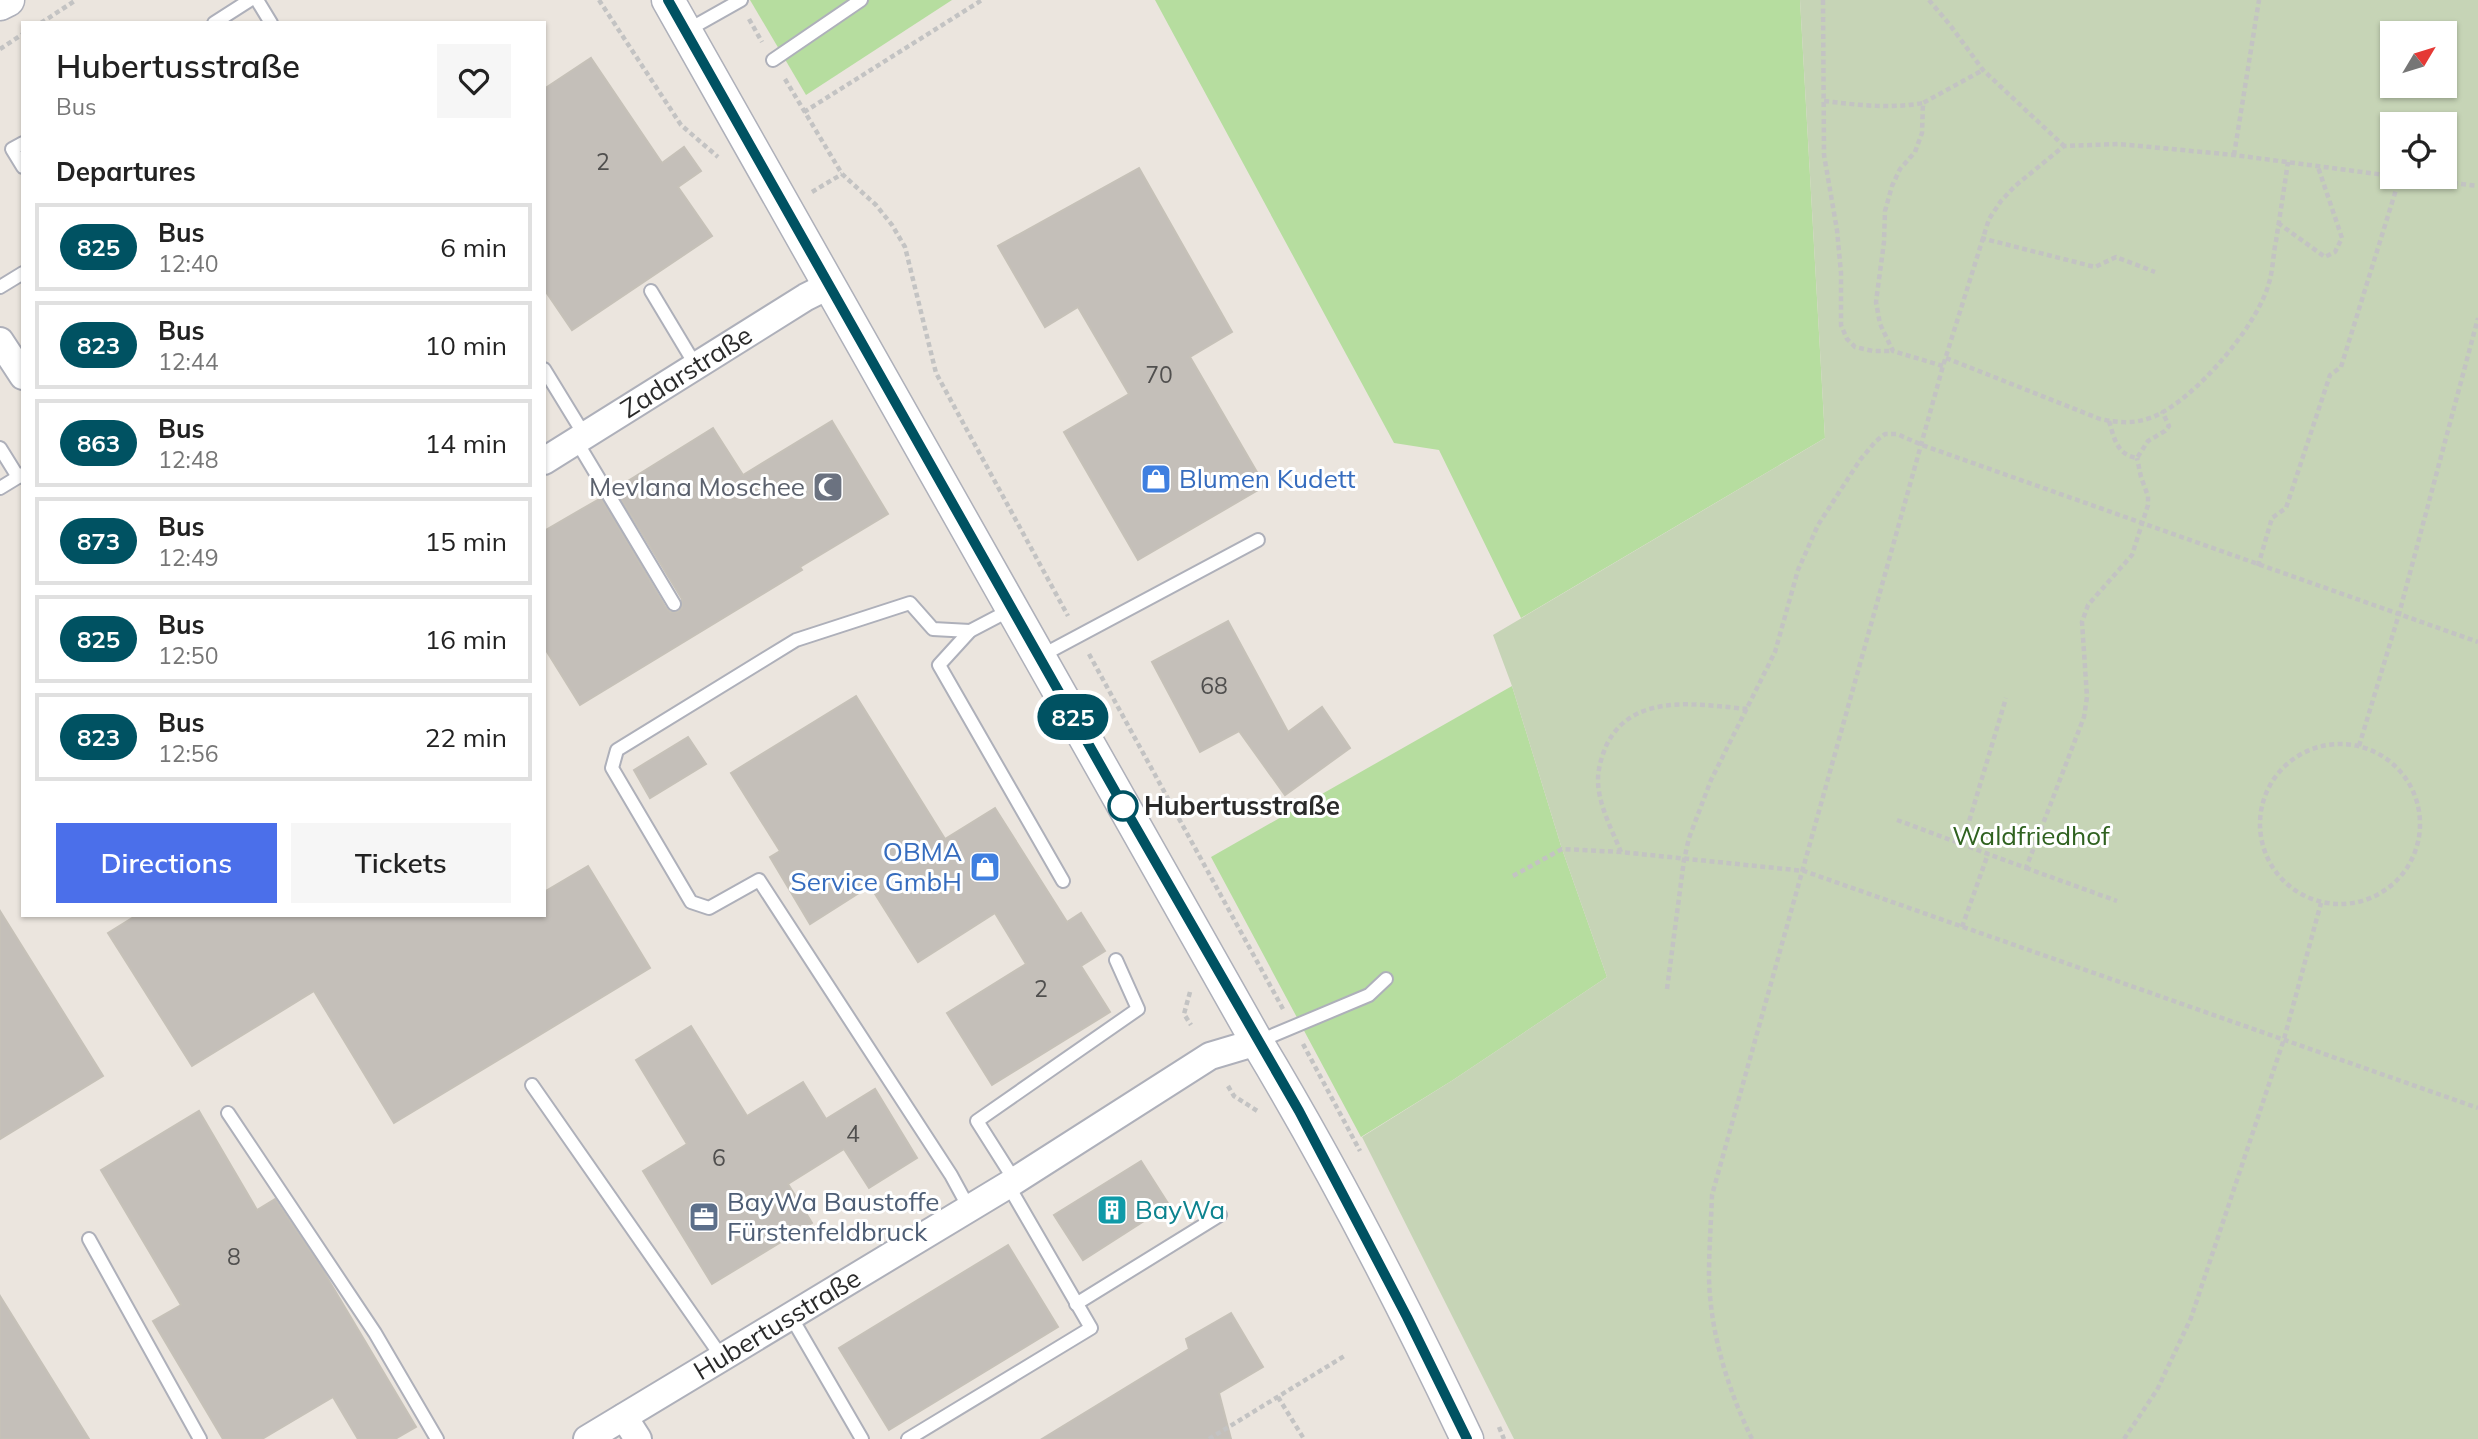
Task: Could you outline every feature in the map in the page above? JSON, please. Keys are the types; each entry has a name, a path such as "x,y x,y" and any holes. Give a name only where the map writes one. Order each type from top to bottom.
{"street":[{"path":"0,4 8,0"},
{"path":"668,0 1312,1136 1407,1317 1467,1439"},
{"name":"Zadarstraße","path":"546,460 806,297 830,285"},
{"path":"0,341 21,373"},
{"name":"Hubertusstraße","path":"587,1439 1011,1183 1210,1056 1257,1042"},
{"path":"624,1416 638,1439"}],"lane":[{"path":"217,21 250,0"},
{"path":"257,0 270,21"},
{"path":"685,32 741,0"},
{"path":"773,60 861,0"},
{"path":"21,144 12,149 21,164"},
{"path":"0,288 21,274"},
{"path":"651,290 696,366"},
{"path":"546,373 674,604"},
{"path":"0,448 20,475 0,488"},
{"path":"1039,657 1258,540"},
{"path":"969,1208 951,1175 759,880 709,908 691,902 612,768 617,750 796,640 910,603 933,629 970,631"},
{"path":"1012,608 970,631 939,665 1063,881"},
{"path":"908,1439 1091,1328 977,1121 1138,1009 1116,960"},
{"path":"1257,1042 1292,1025 1369,995 1386,979"},
{"path":"532,1085 721,1356"},
{"path":"228,1114 375,1332 438,1439"},
{"path":"1076,1304 1220,1215"},
{"path":"89,1239 200,1439"},
{"path":"790,1315 862,1439"}],"path":[{"path":"44,21 76,0"},
{"path":"599,0 681,125 719,159"},
{"path":"982,0 804,113 842,174 876,205 905,247 936,373 1275,994"},
{"path":"1823,0 1824,155 1837,230 1842,325 1847,339 1855,346 1873,351 1893,351 1943,366"},
{"path":"1928,0 1983,70 2064,146"},
{"path":"2234,155 2259,0"},
{"path":"0,49 21,35"},
{"path":"1824,102 1873,107 1923,103 1983,70"},
{"path":"1893,351 1880,324 1875,302 1884,242 1885,211 1900,169 1915,152 1922,133 1923,103"},
{"path":"1752,1439 1739,1412 1718,1344 1709,1280 1712,1195 1943,366 1989,219 2001,201 2064,146 2119,144 2234,155 2380,174"},
{"path":"1946,358 2109,421 2122,424 2140,421 2162,411 2217,366 2248,329 2260,309 2269,283 2288,162"},
{"path":"2278,223 2325,257 2335,253 2342,238 2318,166"},
{"path":"808,194 842,174"},
{"path":"2457,184 2478,186"},
{"path":"2258,566 2272,517 2286,508 2330,375 2341,367 2397,189"},
{"path":"1981,238 2095,267 2116,257 2155,272"},
{"path":"2359,746 2399,614 2478,318"},
{"path":"2026,868 2084,717 2087,697 2082,622 2088,606 2132,555 2143,525 2148,496 2137,458 2148,441 2165,431 2169,425 2162,411"},
{"path":"2109,421 2118,447 2125,455 2137,458"},
{"path":"1667,989 1684,860 1689,838 1711,780 1775,652 1798,570 1818,524 1860,460 1885,434 1897,434 2143,525 2478,642"},
{"path":"1962,845 2006,698"},
{"path":"1621,852 1604,809 1598,781 1602,754 1612,734 1626,720 1643,710 1665,705 1689,704 1748,709"},
{"path":"2330,744 2359,746 2382,755 2402,772 2415,794 2421,818 2419,844 2409,867 2393,887 2371,900 2346,905 2321,903 2295,892 2275,872 2262,847 2259,819 2266,792 2281,768 2304,752 2330,744"},
{"path":"1897,820 2117,901"},
{"path":"1513,876 1562,849 1621,852 1804,870 2478,1108"},
{"path":"1962,926 1988,854"},
{"path":"2124,1439 2157,1390 2192,1318 2284,1039 2321,903"},
{"path":"1184,1014 1191,1025"},
{"path":"1228,1086 1234,1096"},
{"path":"1209,1439 1346,1355"},
{"path":"1278,1397 1304,1439"}],"green space":[{"path":"750,0 952,0 806,95"},
{"path":"1155,0 1800,0 1825,438 1521,618 1439,450 1394,443"},
{"name":"Waldfriedhof","path":"1800,0 2478,0 2478,1439 1514,1439 1362,1137 1607,977 1562,849 1512,686 1493,635 1825,438"},
{"path":"1512,686 1562,849 1607,977 1453,1080 1361,1137 1211,857"}],"building":[{"path":"591,58 662,163 684,147 701,171 678,187 712,236 572,330 546,292 546,88"},
{"path":"1139,168 1232,332 1190,357 1265,486 1138,560 1064,432 1129,394 1078,307 1045,327 998,246"},
{"path":"832,421 888,514 800,567 802,570 580,705 546,650 546,530 601,498 666,608 670,612 678,612 682,608 682,599 615,489 713,428 743,475"},
{"path":"1228,621 1288,732 1322,707 1350,748 1285,795 1239,731 1200,752 1152,662"},
{"path":"856,696 945,839 995,808 1067,922 1081,913 1105,951 1081,966 1110,1012 992,1085 947,1013 1026,964 995,913 918,962 870,886 810,924 770,857 780,851 731,773"},
{"path":"688,737 706,764 650,798 634,770"},
{"path":"588,866 650,968 394,1123 314,991 192,1066 108,933 134,917 546,917 546,891"},
{"path":"0,911 103,1076 0,1139"},
{"path":"691,1026 747,1116 803,1082 826,1119 875,1089 917,1158 869,1188 844,1149 788,1184 812,1223 712,1284 643,1171 687,1144 636,1060"},
{"path":"199,1111 257,1210 275,1199 322,1269 416,1427 395,1439 358,1439 333,1397 262,1439 223,1439 153,1321 181,1305 101,1170"},
{"name":"BayWa","path":"1141,1161 1169,1205 1083,1260 1054,1215"},
{"path":"1008,1245 1058,1327 889,1430 839,1348"},
{"path":"0,1296 89,1439 0,1439"},
{"path":"1231,1313 1263,1367 1219,1393 1231,1439 1042,1439 1189,1349 1186,1339"}],"bus line":[{"name":"825","path":"668,0 1257,1042 1299,1111 1407,1317 1467,1439"}],"place":[{"name":"Blumen Kudett","path":"1156,479"},
{"name":"Mevlana Moschee","path":"828,487"},
{"name":"Hubertusstraße","path":"1123,806"},
{"name":"OBMA Service GmbH","path":"985,867"},
{"name":"BayWa","path":"1112,1210"},
{"name":"BayWa Baustoffe Fürstenfeldbruck","path":"704,1217"}]}
